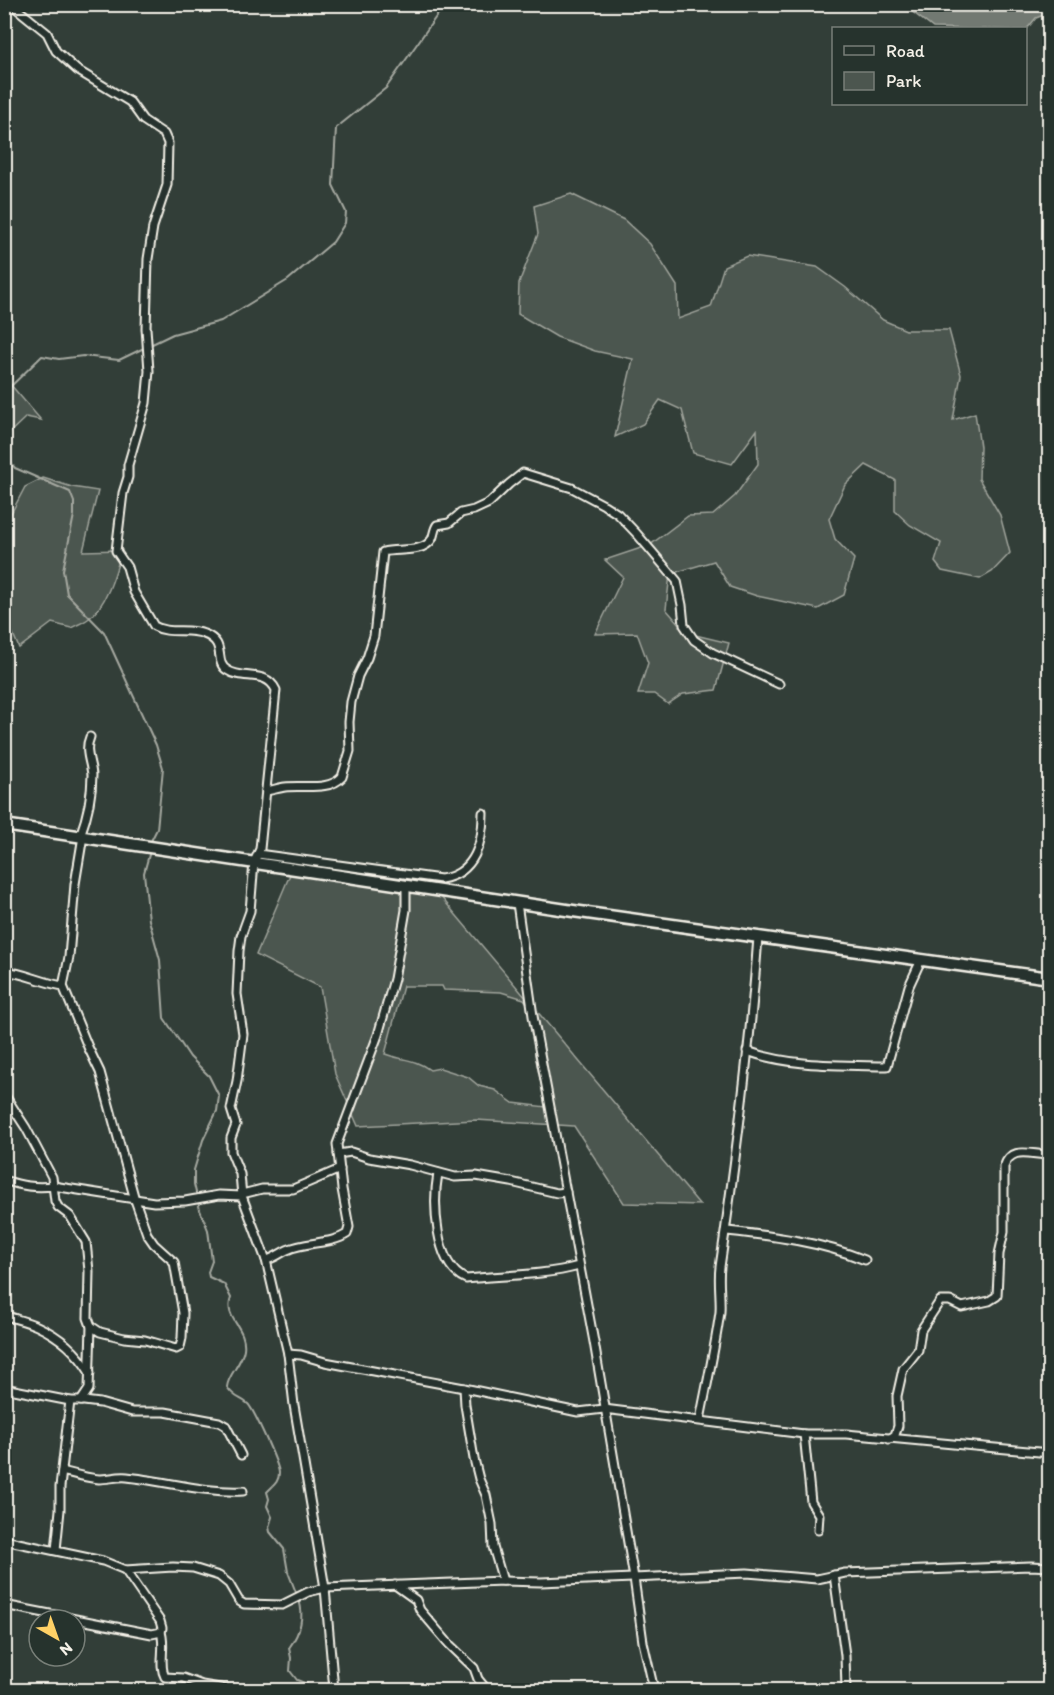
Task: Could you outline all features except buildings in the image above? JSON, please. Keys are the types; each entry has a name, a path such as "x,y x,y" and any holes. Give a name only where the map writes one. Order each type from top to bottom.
{"main road":[{"path":"4,825 256,858 517,903 1050,978"}],"street":[{"path":"11,4 47,33 56,51 77,70 130,102 143,120 164,134 168,143 167,185 153,228 148,259 146,328 149,371 146,403 128,465 116,551 127,567 128,577 154,626 166,630 189,630 212,638 220,651 223,667 228,671 262,677 274,686 276,696 260,849 256,858 250,911 241,936 239,951 237,993 243,1034 231,1109 236,1125 231,1138 231,1152 240,1174 242,1195 266,1260 288,1354 294,1405 325,1588 334,1690"},
{"path":"266,791 286,787 326,785 342,777 350,751 351,702 358,676 368,658 377,616 377,594 383,552 412,549 427,544 437,525 449,523 461,513 474,510 489,502 523,473 572,488 618,514 677,581 684,625 694,640 713,653 779,684"},
{"path":"90,738 88,760 92,774 75,884 69,957 63,986 100,1072 135,1200 147,1234 154,1244 174,1262 183,1313 182,1338 180,1347 176,1349 145,1340 100,1332 91,1326"},
{"path":"256,858 441,879 452,878 477,854 483,831 483,813"},
{"path":"266,1260 277,1257 287,1250 347,1234 349,1227 337,1144 374,1045 394,979 406,910 406,885"},
{"path":"517,903 533,1016 594,1342 643,1642 654,1690"},
{"path":"700,1420 720,1311 720,1270 727,1231 730,1182 754,993 758,937"},
{"path":"747,1051 768,1058 796,1062 887,1066 909,986 921,960"},
{"path":"4,971 20,973 63,986"},
{"path":"4,1094 26,1128 52,1177 58,1207 70,1216 86,1242 89,1271 88,1318 91,1326 90,1373 89,1389 81,1401"},
{"path":"338,1154 351,1152 455,1177 476,1176 557,1193 566,1192"},
{"path":"889,1439 895,1435 898,1425 897,1396 903,1369 918,1350 921,1330 940,1301 950,1301 962,1307 982,1304 997,1296 999,1254 1004,1232 1004,1167 1007,1157 1013,1153 1050,1155"},
{"path":"4,1180 24,1187 54,1186 135,1200 185,1201 219,1195 242,1195 262,1190 293,1189 340,1169"},
{"path":"438,1173 435,1192 442,1245 448,1264 458,1275 466,1279 528,1275 579,1266"},
{"path":"727,1231 798,1240 848,1253 865,1260"},
{"path":"4,1315 47,1331 81,1359 90,1373"},
{"path":"288,1354 578,1413 604,1409 804,1434 846,1434 1050,1453"},
{"path":"4,1388 70,1401 100,1403 132,1412 165,1412 219,1422 226,1426 241,1455"},
{"path":"464,1388 474,1459 486,1495 492,1524 493,1547 503,1581"},
{"path":"56,1550 70,1401"},
{"path":"804,1434 811,1502 819,1515 818,1530"},
{"path":"62,1471 83,1477 124,1476 192,1488 228,1492 243,1491"},
{"path":"4,1540 56,1550 125,1570 193,1568 219,1576 229,1584 238,1600 244,1604 282,1605 308,1592 325,1588 747,1573 817,1578 834,1575 1050,1567"},
{"path":"125,1570 160,1622 165,1642 162,1664 165,1677 183,1678 202,1685 232,1690"},
{"path":"834,1575 845,1655 846,1690"},
{"path":"395,1585 416,1600 420,1610 449,1644 474,1668 478,1679 488,1690"},
{"path":"4,1605 142,1633 161,1632"}],"green space":[{"path":"571,194 624,220 650,244 677,286 678,319 711,307 724,266 747,256 817,267 845,287 883,320 906,330 949,330 961,375 953,420 975,413 980,447 979,479 1000,515 1010,553 992,572 980,579 942,571 935,562 941,543 910,525 895,511 895,480 866,465 845,485 829,519 835,539 854,559 844,595 818,609 757,596 730,587 714,561 670,574 666,609 687,633 729,643 716,690 683,694 668,704 654,694 638,694 648,663 637,633 595,634 623,577 605,560 650,545 688,516 713,515 735,496 758,464 757,430 732,464 693,453 682,410 660,400 643,424 615,437 633,359 595,351 557,337 518,314 519,283 538,234 534,206"},
{"path":"4,377 41,420 26,417 5,437"},
{"path":"43,478 72,487 98,491 83,551 122,550 110,588 95,613 71,628 52,623 19,648 5,615 5,525 25,487"},
{"path":"294,865 430,884 700,1205 624,1203 574,1126 476,1120 358,1126 335,1074 320,987 256,955","holes":["403,986 442,986 444,990 501,992 524,999 533,1011 535,1055 546,1107 513,1103 495,1090 479,1086 468,1077 440,1068 430,1070 414,1062 385,1054"]}],"shaded area":[{"path":"896,5 1049,5 1049,13 1036,18 1027,29 932,27 910,10"}],"waterway":[{"path":"151,841 157,829 163,768 156,745 104,632 67,594 63,570 74,515 74,502 70,492 15,468 5,456 7,390 42,356 59,359 83,356 119,360 173,334 221,321 288,280 333,242 345,223 346,212 333,185 336,128 386,88 445,4"},
{"path":"150,851 144,873 149,920 160,960 164,1018 190,1057 209,1076 219,1096 217,1111 203,1140 194,1170 194,1184 200,1210 208,1230 212,1261 208,1272 209,1277 224,1284 231,1298 229,1305 232,1317 244,1341 243,1354 227,1387 251,1408 278,1468 278,1479 267,1492 269,1499 267,1506 272,1517 269,1527 270,1532 284,1549 288,1572 297,1595"},
{"path":"299,1600 302,1613 299,1631 289,1648 290,1671 297,1680 307,1684 310,1690"}]}
